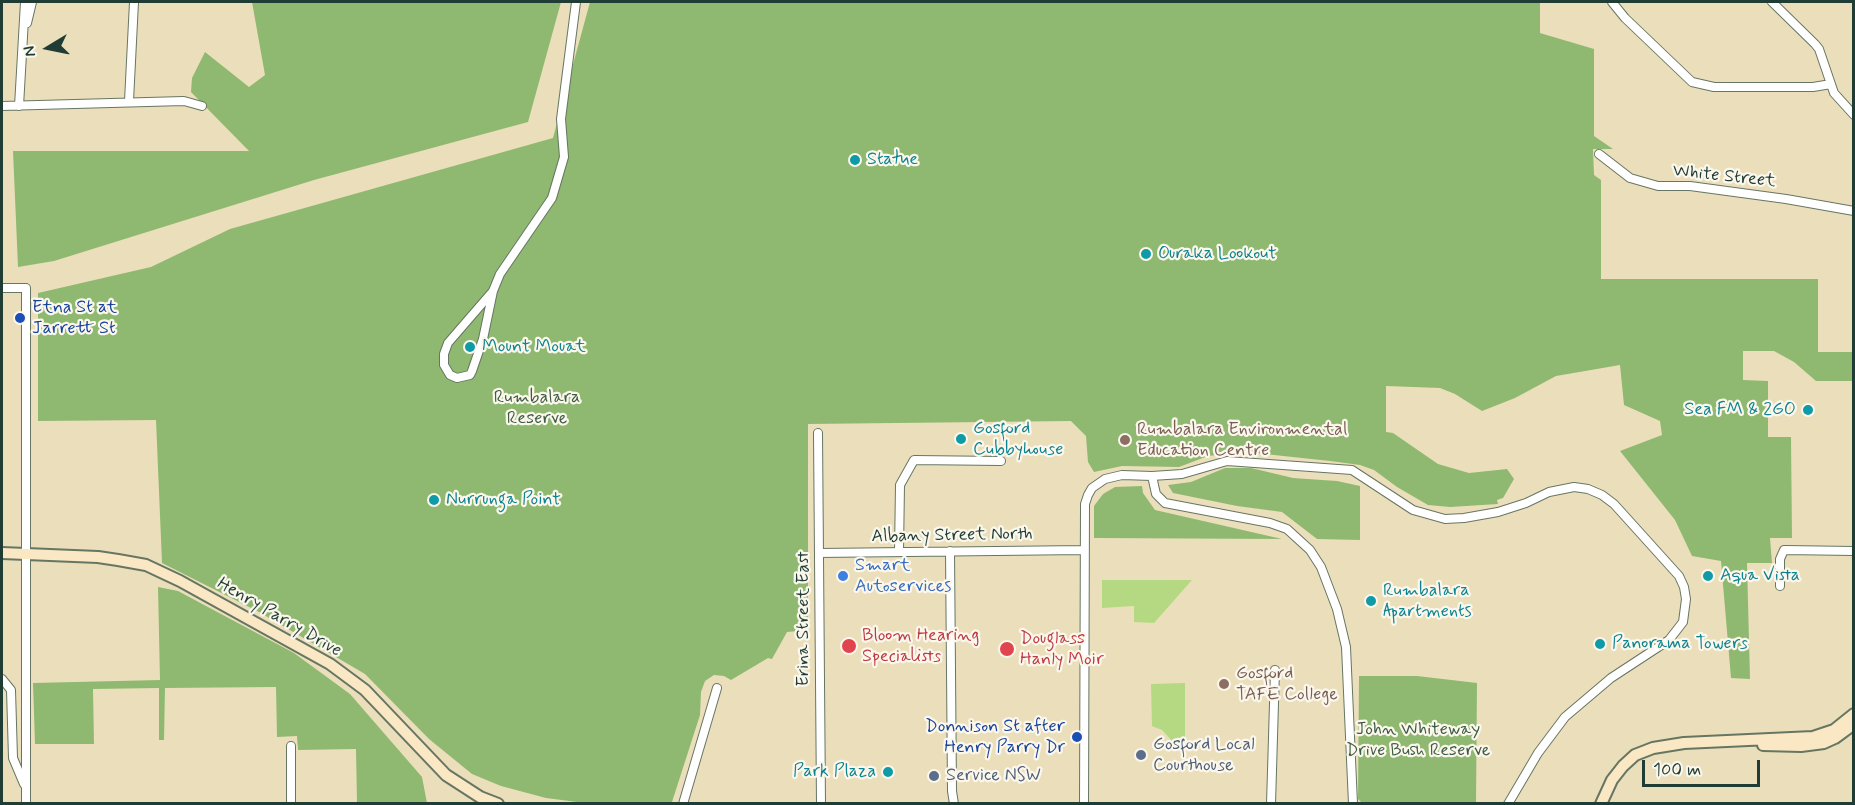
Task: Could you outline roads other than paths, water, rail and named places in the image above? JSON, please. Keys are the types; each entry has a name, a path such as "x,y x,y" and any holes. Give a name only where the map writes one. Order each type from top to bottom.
{"main road":[{"name":"Henry Parry Drive","path":"2,553 118,560 146,566 180,581 330,664 365,690 446,775 480,797 498,804"},
{"path":"1601,804 1617,772 1635,755 1653,748 1673,744 1813,737 1834,730 1854,714"},
{"path":"1727,742 1767,746 1813,745 1835,738 1854,724"}],"street":[{"path":"19,106 25,2"},
{"path":"21,44 32,2"},
{"path":"129,101 135,2"},
{"path":"493,291 448,344 444,354 444,365 450,375 457,378 470,375 483,339 493,291 500,274 552,198 564,157 561,119 576,2"},
{"path":"1612,2 1625,18 1692,82 1714,87 1814,87 1831,84"},
{"path":"1772,2 1815,44 1839,100 1854,115"},
{"path":"2,106 184,101 202,106"},
{"name":"White Street","path":"1599,154 1630,178 1658,186 1690,186 1786,198 1854,211"},
{"path":"2,288 26,288 26,804"},
{"name":"Erina Street East","path":"818,434 821,804"},
{"path":"899,551 900,485 914,460 1001,461"},
{"path":"1084,804 1084,550 1085,504 1088,495 1092,488 1113,476 1182,474 1227,461 1352,470 1413,510 1445,519 1464,518 1512,508 1549,492 1574,487 1588,489 1614,504 1679,576 1686,599 1683,622 1669,639 1611,678 1565,717 1538,753 1508,804"},
{"path":"1152,476 1156,494 1165,503 1270,523 1287,529 1310,550 1321,567 1340,619 1346,647 1353,804"},
{"name":"Albany Street North","path":"819,553 1084,550"},
{"path":"1780,586 1780,560 1784,550 1854,550"},
{"path":"950,551 954,804"},
{"path":"1272,804 1275,670"},
{"path":"2,679 11,690 13,758 26,788"},
{"path":"683,804 717,688"},
{"path":"291,746 291,804"}],"place":[{"name":"Statue","path":"855,160"},
{"name":"Ouraka Lookout","path":"1146,254"},
{"name":"Etna St at Jarrett St","path":"20,318"},
{"name":"Mount Mouat","path":"470,347"},
{"name":"Sea FM & 2GO","path":"1808,410"},
{"name":"Gosford Cubbyhouse","path":"961,439"},
{"name":"Rumbalara Environmental Education Centre","path":"1125,440"},
{"name":"Nurrunga Point","path":"434,500"},
{"name":"Smart Autoservices","path":"843,576"},
{"name":"Aqua Vista","path":"1708,576"},
{"name":"Rumbalara Apartments","path":"1371,601"},
{"name":"Panorama Towers","path":"1600,644"},
{"name":"Bloom Hearing Specialists","path":"849,646"},
{"name":"Douglass Hanly Moir","path":"1007,649"},
{"name":"Gosford TAFE College","path":"1224,684"},
{"name":"Donnison St after Henry Parry Dr","path":"1077,737"},
{"name":"Gosford Local Courthouse","path":"1141,755"},
{"name":"Park Plaza","path":"888,772"},
{"name":"Service NSW","path":"934,776"}],"park label":[{"name":"Rumbalara Reserve","path":"537,408"},
{"name":"John Whiteway Drive Bush Reserve","path":"1418,740"}]}
